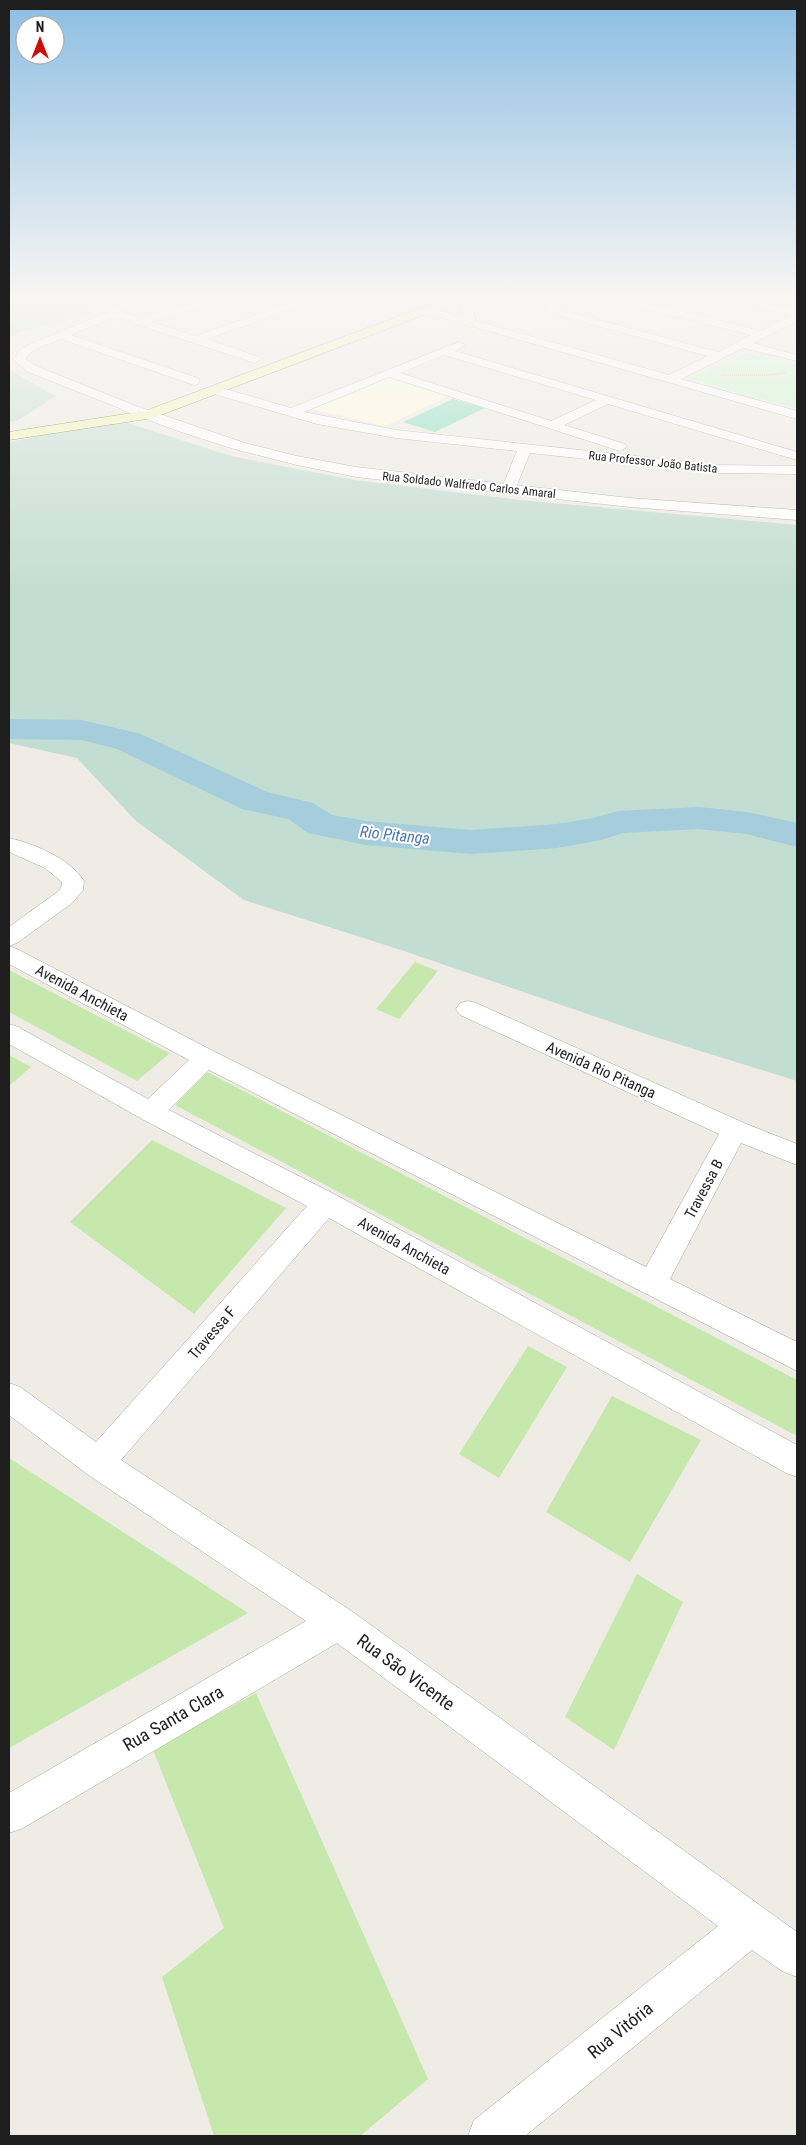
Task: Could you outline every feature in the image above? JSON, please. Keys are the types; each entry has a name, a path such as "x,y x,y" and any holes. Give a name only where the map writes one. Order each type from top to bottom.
{"main road":[{"path":"9,436 66,426 191,396"},
{"path":"66,426 127,407"}],"street":[{"path":"100,396 127,407"},
{"name":"Rua Professor João Batista","path":"235,396 290,413 359,428 673,464 742,470 797,470"},
{"path":"290,413 331,396"},
{"path":"458,396 673,464"},
{"path":"594,396 797,456"},
{"path":"697,401 707,396"},
{"path":"725,396 797,415"},
{"path":"551,426 607,400"},
{"name":"Rua Soldado Walfredo Carlos Amaral","path":"127,407 145,408 227,442 311,463 396,477 669,507 797,515"},
{"path":"665,417 681,409"},
{"path":"508,490 525,448"},
{"path":"9,844 59,868 69,875 73,881 72,890 64,898 9,938"},
{"name":"Avenida Anchieta","path":"9,954 206,1058 653,1282 797,1357"},
{"name":"Avenida Rio Pitanga","path":"468,1009 735,1130"},
{"name":"Avenida Anchieta","path":"9,1033 151,1112 326,1203 797,1462"},
{"path":"151,1112 206,1058"},
{"path":"735,1130 797,1155"},
{"name":"Travessa B","path":"653,1282 735,1130"},
{"name":"Travessa F","path":"98,1463 326,1203"},
{"name":"Rua São Vicente","path":"13,1405 338,1622 751,1925 797,1956"},
{"name":"Rua Santa Clara","path":"9,1814 338,1622"},
{"name":"Rua Vitória","path":"490,2136 751,1925"}],"shaded area":[{"path":"9,396 56,396 17,421 9,422"},
{"path":"339,396 449,396 385,426 310,409"},
{"path":"105,423 128,423 231,456 354,480 520,500 797,525 797,1081 649,1035 398,949 244,900 136,821 77,758 9,743 9,442"}],"green space":[{"path":"751,396 797,396 797,409"},
{"path":"453,399 485,408 435,432 403,422"},
{"path":"415,962 438,971 399,1019 376,1009"},
{"path":"9,970 170,1053 137,1081 9,1012"},
{"path":"9,1055 31,1067 9,1086"},
{"path":"207,1072 797,1380 797,1436 175,1105"},
{"path":"152,1140 286,1208 194,1314 70,1222"},
{"path":"528,1346 567,1367 499,1478 459,1454"},
{"path":"612,1396 701,1440 630,1562 546,1512"},
{"path":"9,1458 248,1613 9,1748"},
{"path":"637,1574 683,1602 614,1750 565,1717"},
{"path":"256,1693 428,2079 360,2136 214,2136 162,1977 224,1928 153,1750"}],"waterway":[{"name":"Rio Pitanga","path":"9,729 82,730 129,741 255,801 300,811 321,825 366,833 471,842 557,836 601,828 618,822 699,818 747,823 797,835"}]}
